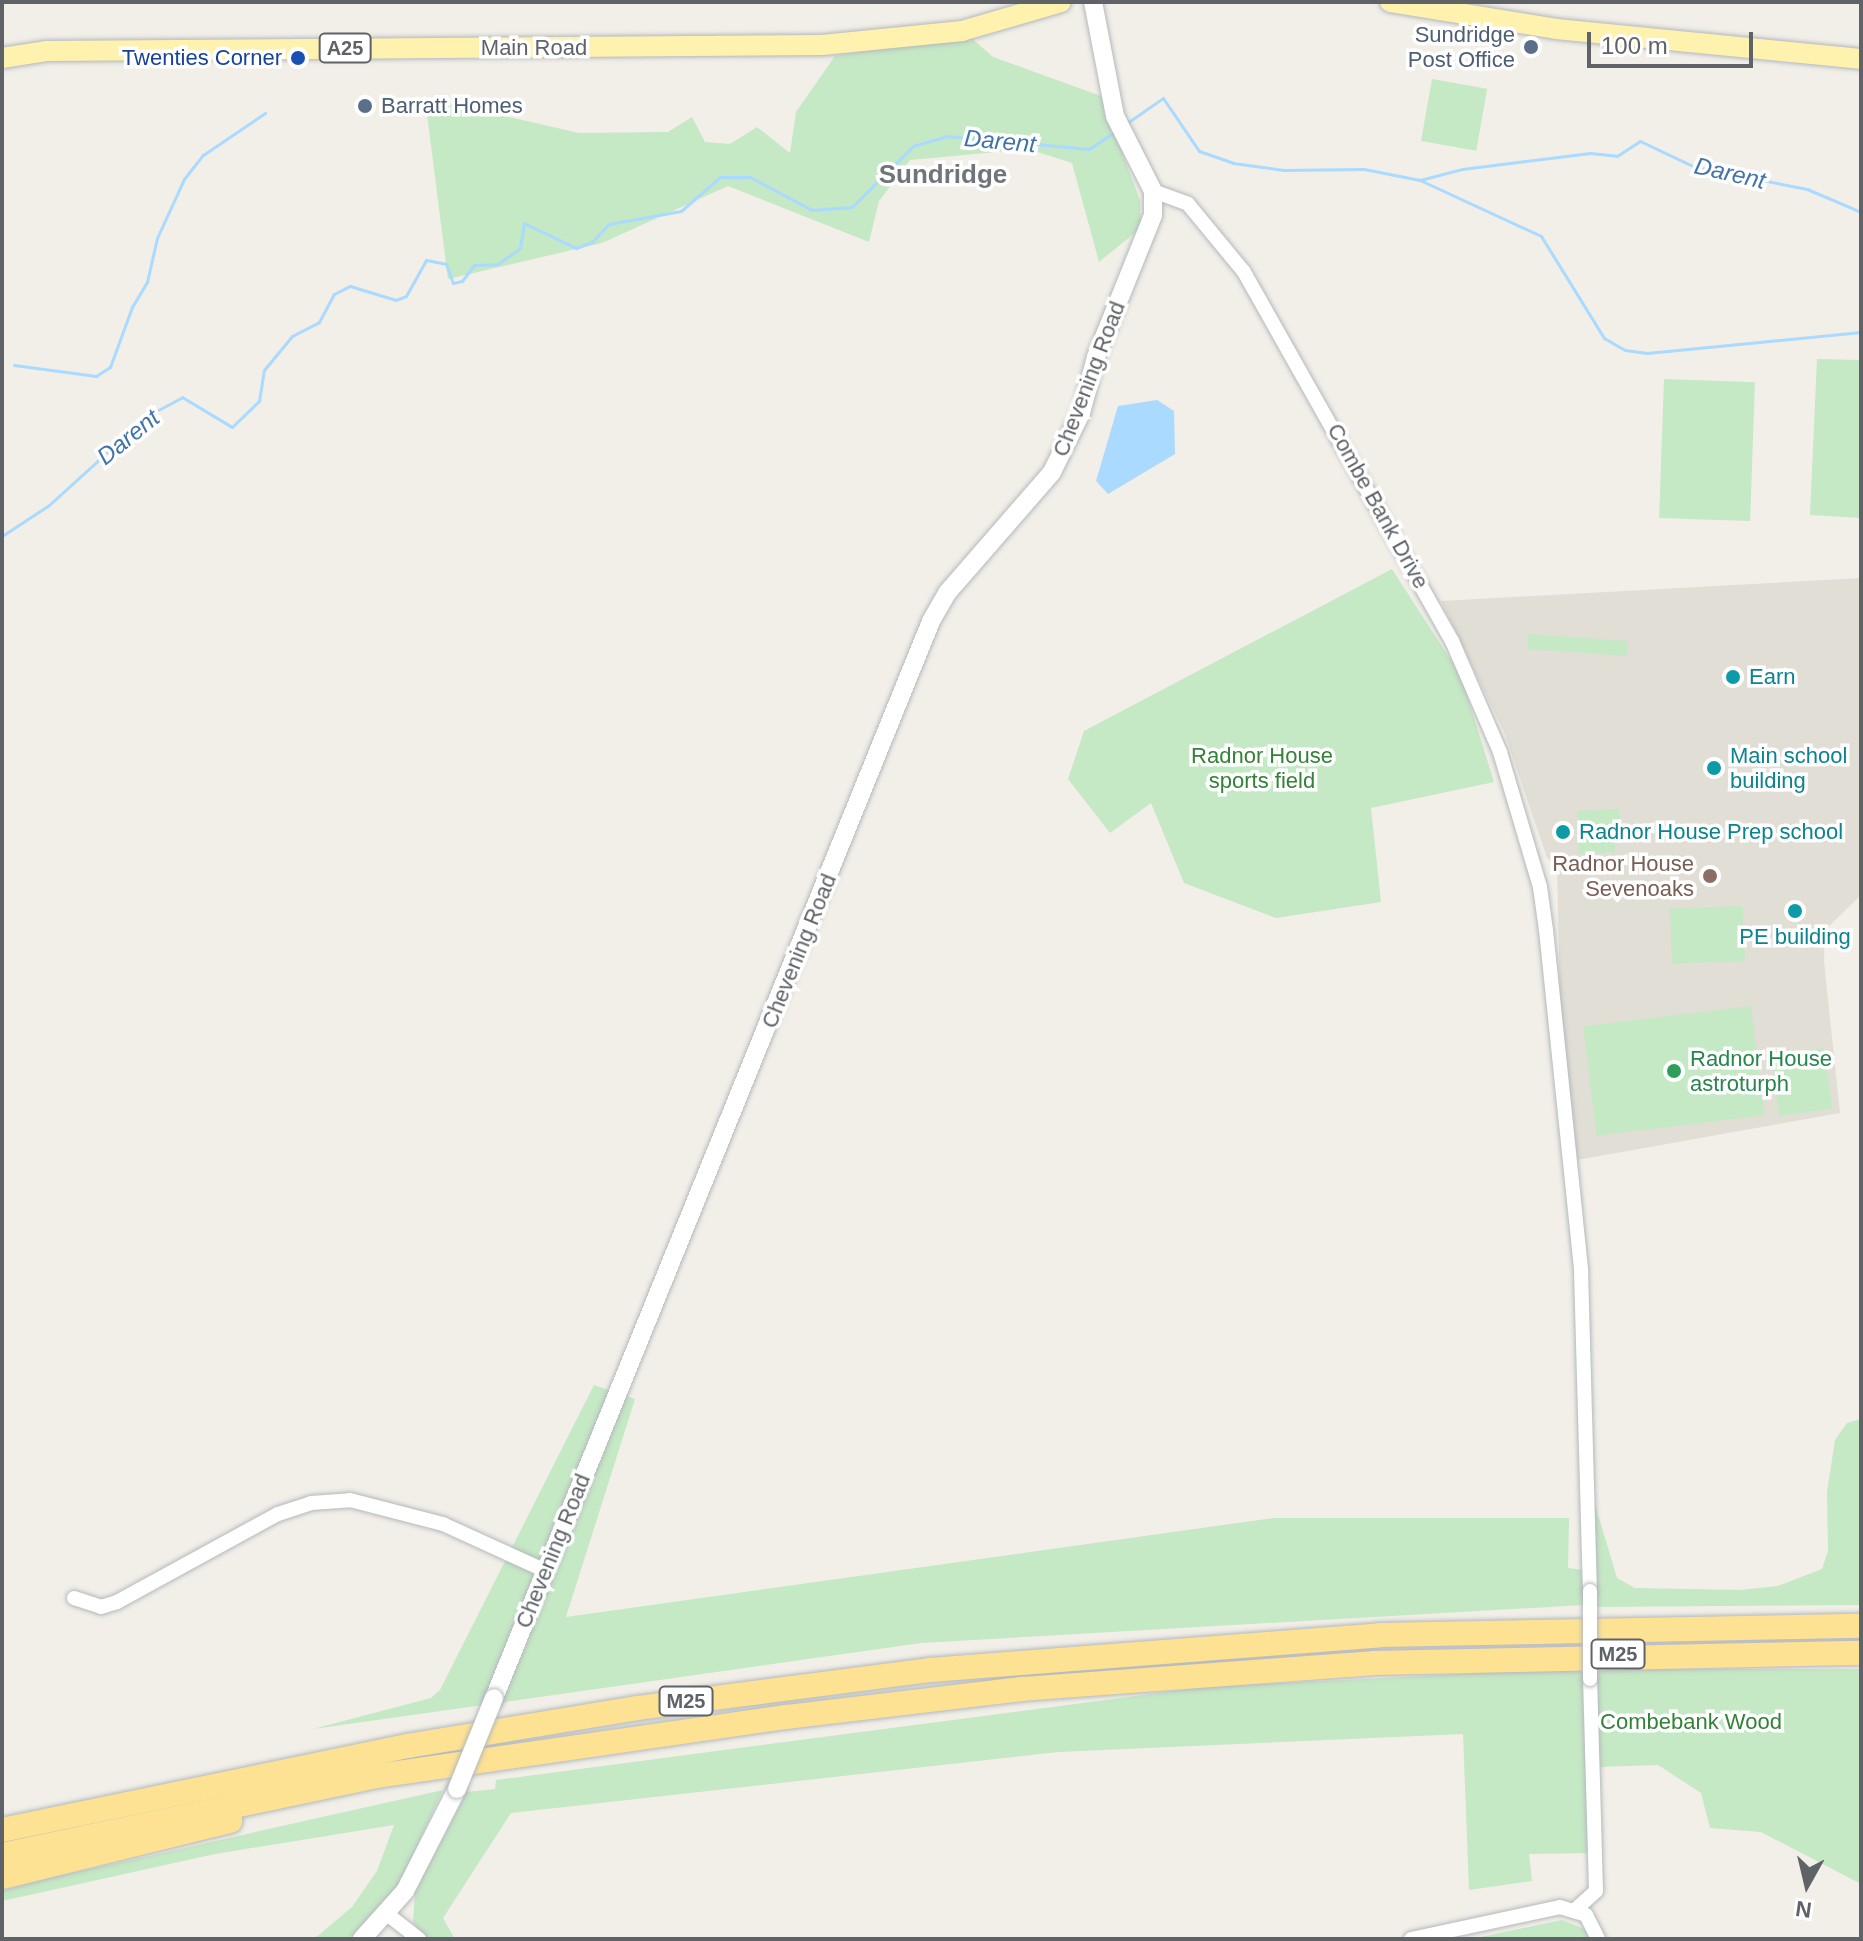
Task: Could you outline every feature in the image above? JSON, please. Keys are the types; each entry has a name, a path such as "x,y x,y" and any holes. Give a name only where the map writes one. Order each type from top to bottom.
{"highway":[{"name":"M25","path":"2,1830 438,1740 929,1670 1393,1635 1861,1626"},
{"name":"M25","path":"2,1855 255,1799 787,1717 1140,1678 1478,1658 1861,1653"},
{"name":"M25","path":"2,1877 438,1771"}],"main road":[{"name":"Main Road","path":"2,58 47,51 822,45 962,31 1061,2"},
{"path":"1093,2 1115,116 1153,191"},
{"path":"1390,2 1518,25 1861,59"},
{"name":"Chevening Road","path":"362,1939 387,1914 420,1867 457,1789 921,644 947,593 1052,472 1081,413 1096,357 1149,225 1153,191"}],"street":[{"name":"Combe Bank Drive","path":"1153,191 1188,204 1244,272 1371,491 1452,641 1500,752 1535,866 1546,930 1581,1271 1596,1933"},
{"path":"74,1598 101,1607 117,1602 278,1514 311,1503 350,1500 443,1524 544,1570"},
{"path":"1411,1939 1545,1909 1576,1909 1596,1891"},
{"path":"1576,1909 1596,1933"},
{"path":"387,1914 419,1939"}],"shaded area":[{"name":"Radnor House Sevenoaks","path":"1861,578 1861,895 1825,930 1824,961 1840,1113 1577,1160 1560,998 1557,866 1547,858 1505,734 1441,601"}],"green space":[{"path":"968,35 993,57 1101,96 1140,200 1141,228 1099,262 1072,163 1028,149 910,160 879,201 869,242 728,186 602,243 448,279 425,98 579,133 668,132 692,117 705,142 730,144 757,127 790,153 796,112 835,56"},
{"path":"1432,79 1487,89 1476,151 1421,141"},
{"path":"1817,359 1861,360 1861,518 1810,515"},
{"path":"1664,379 1755,382 1750,521 1659,518"},
{"name":"Radnor House sports field","path":"1392,569 1461,676 1494,782 1371,808 1381,902 1276,918 1184,883 1151,803 1110,833 1068,779 1084,731"},
{"path":"1528,634 1628,641 1627,656 1527,649"},
{"path":"1619,809 1621,834 1614,835 1615,852 1579,854 1577,811"},
{"path":"1743,906 1745,961 1672,964 1670,909"},
{"name":"Radnor House astroturph","path":"1751,1006 1764,1115 1597,1136 1583,1027"},
{"path":"1824,1048 1832,1108 1779,1116 1771,1056"},
{"path":"594,1385 635,1399 566,1617 1273,1518 1569,1518 1568,1568 1584,1570 1583,1605 921,1643 313,1729 431,1698 440,1690"},
{"path":"1861,1419 1861,1605 1595,1607 1594,1501 1617,1578 1635,1588 1740,1590 1778,1586 1822,1569 1828,1551 1827,1492 1835,1440 1847,1423"},
{"path":"1582,1668 1589,1853 1529,1854 1532,1881 1469,1890 1463,1734 1058,1752 511,1813 443,1918 455,1939 427,1939 413,1923 415,1892 467,1792 495,1789 496,1780 1205,1687"},
{"name":"Combebank Wood","path":"1597,1669 1861,1669 1861,1884 1761,1832 1710,1828 1701,1793 1658,1765 1598,1767"},
{"path":"443,1790 399,1885 349,1939 314,1939 352,1907 377,1871 394,1825 215,1854 2,1901 2,1891 46,1879"},
{"path":"1562,1920 1589,1931 1588,1939 1471,1939"}],"water":[{"path":"1157,400 1174,411 1175,454 1108,494 1096,481 1118,406"}],"waterway":[{"name":"Darent","path":"1127,123 1163,98 1199,151 1233,163 1284,170 1364,169 1420,180 1462,169 1590,153 1617,156 1640,141 1695,167 1807,189 1861,212"},
{"path":"14,365 96,376 110,367 132,307 147,282 157,238 184,179 203,155 265,113"},
{"name":"Darent","path":"2,536 49,505 147,416 182,397 232,427 259,401 264,370 292,336 319,322 334,294 350,286 396,300 406,296 426,260 446,264 453,283 462,281 474,265 498,264 520,248 524,223 576,248 592,242 609,224 681,211 720,177 750,177 812,210 852,207 913,146 947,136 1089,149 1114,132"},
{"path":"1422,181 1541,236 1604,338 1625,350 1647,353 1861,332"}],"place":[{"name":"Sundridge Post Office","path":"1531,47"},
{"name":"Twenties Corner","path":"298,58"},
{"name":"Barratt Homes","path":"365,106"},
{"name":"Earn","path":"1733,677"},
{"name":"Main school building","path":"1714,768"},
{"name":"Radnor House Prep school","path":"1563,832"},
{"name":"Radnor House Sevenoaks","path":"1710,876"},
{"name":"PE building","path":"1795,911"},
{"name":"Radnor House astroturph","path":"1674,1071"}],"district":[{"name":"Sundridge","path":"943,175"}]}
